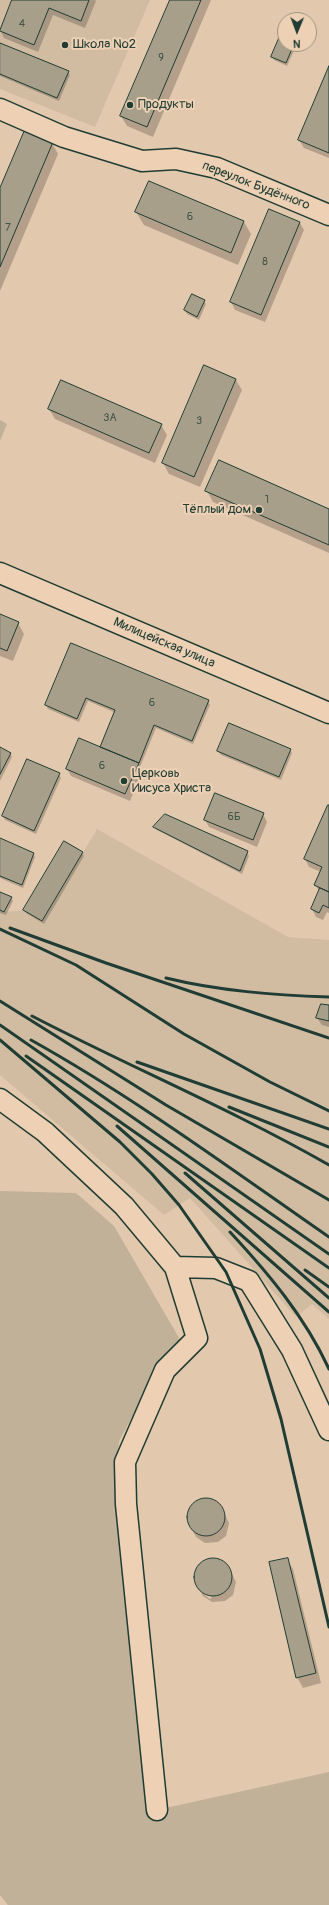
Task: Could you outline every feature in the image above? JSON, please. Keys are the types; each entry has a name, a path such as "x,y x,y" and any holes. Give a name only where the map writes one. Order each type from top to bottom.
{"street":[{"name":"переулок Будённого","path":"0,109 64,137 142,161 176,159 217,168 329,215"},
{"name":"Милицейская улица","path":"0,573 329,713"},
{"path":"0,1099 45,1132 124,1206 175,1267 197,1338 165,1370 124,1462 126,1504 157,1810"},
{"path":"175,1267 216,1268 249,1281 292,1350 329,1430"}],"shaded area":[{"name":"Школа №2","path":"0,0 150,0 95,127 0,89"},
{"path":"0,420 7,424 0,441"},
{"path":"97,829 288,937 329,940 329,1319 312,1304 296,1317 190,1198 164,1215 0,1075 0,910 4,912 23,910 42,921"},
{"path":"0,1191 76,1193 114,1226 182,1343 154,1377 119,1441 115,1496 122,1519 152,1811 329,1772 329,1905 8,1905 0,1895"}],"building":[{"path":"12,0 89,0 81,21 49,8 34,45 0,31"},
{"path":"170,0 201,0 147,127 120,116"},
{"path":"0,43 69,71 57,98 0,74"},
{"path":"277,43 277,52 291,52 286,63 271,57"},
{"path":"329,66 329,153 298,140"},
{"path":"25,130 53,142 0,267 0,188"},
{"path":"149,181 244,221 231,253 135,212"},
{"path":"269,209 300,222 261,315 230,302"},
{"path":"192,294 205,300 197,317 184,310"},
{"path":"204,365 236,379 194,477 162,463"},
{"path":"61,380 162,424 149,453 48,409"},
{"path":"219,460 329,509 329,545 205,491"},
{"path":"0,614 19,622 7,651 0,648"},
{"path":"71,643 209,700 192,741 154,725 139,763 100,747 115,710 86,698 77,719 45,705"},
{"path":"229,723 291,749 279,777 217,751"},
{"path":"79,738 139,763 125,794 66,769"},
{"path":"0,747 11,753 0,774"},
{"path":"27,759 60,773 34,831 2,816"},
{"path":"215,793 264,813 253,840 204,820"},
{"path":"328,805 329,892 314,885 322,867 304,859"},
{"path":"165,814 248,851 240,871 153,827"},
{"path":"0,838 34,853 22,885 0,876"},
{"path":"64,841 83,852 42,921 23,910"},
{"path":"320,888 329,892 329,908 323,905 319,913 311,909"},
{"path":"0,892 12,897 4,912 0,910"},
{"path":"321,1004 329,1005 329,1021 316,1018"},
{"path":"206,1498 216,1501 222,1507 225,1517 222,1527 216,1533 206,1536 196,1533 190,1527 187,1517 190,1507 196,1501"},
{"path":"213,1558 223,1561 229,1567 232,1577 229,1587 223,1593 213,1596 203,1593 197,1587 194,1577 197,1567 203,1561"},
{"path":"288,1558 316,1673 296,1678 269,1562"}],"railway":[{"path":"10,928 106,963 329,1038"},
{"path":"0,929 76,965 184,1034 270,1082 329,1111"},
{"path":"166,978 247,992 329,997"},
{"path":"0,1001 166,1105 329,1200"},
{"path":"32,1016 219,1107 329,1165"},
{"path":"0,1025 329,1254"},
{"path":"0,1040 120,1142 152,1174 179,1205 226,1272 260,1349 281,1419 329,1627"},
{"path":"31,1040 70,1062 145,1110 329,1237"},
{"path":"26,1056 329,1268"},
{"path":"137,1062 329,1129"},
{"path":"229,1107 329,1147"},
{"path":"117,1126 329,1312"},
{"path":"185,1173 329,1298"},
{"path":"230,1232 259,1264 285,1297 309,1332 329,1369"},
{"path":"305,1270 329,1287"}],"place":[{"name":"Школа №2","path":"65,45"},
{"name":"Продукты","path":"130,105"},
{"name":"Тёплый дом","path":"259,510"},
{"name":"Церковь Иисуса Христа","path":"124,781"}]}
